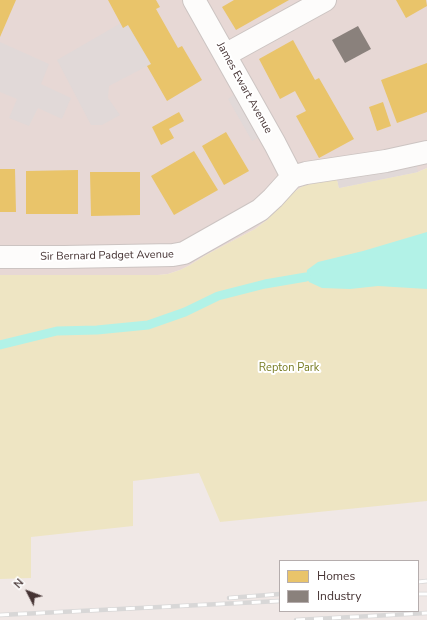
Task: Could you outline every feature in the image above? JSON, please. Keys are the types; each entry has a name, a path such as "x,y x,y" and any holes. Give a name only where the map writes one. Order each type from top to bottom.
{"street":[{"name":"James Ewart Avenue","path":"194,0 275,144 292,178"},
{"path":"225,55 324,0"},
{"path":"292,178 306,174 386,161 427,152"},
{"name":"Sir Bernard Padget Avenue","path":"0,257 173,255 184,253 260,210 292,178"}],"shaded area":[{"path":"0,0 427,0 427,168 418,172 339,188 337,180 303,186 291,194 267,220 255,229 190,265 168,274 0,275"},
{"path":"121,23 123,28 128,25 151,64 109,86 108,98 120,115 102,125 91,125 57,60"},
{"path":"0,42 49,64 41,84 71,98 62,119 38,108 29,126 9,118 17,99 0,92"},
{"path":"235,94 260,137 252,141 228,99"},
{"path":"416,162 418,172 339,188 337,179"}],"green space":[{"name":"Repton Park","path":"427,168 427,501 220,522 199,473 133,481 133,526 31,537 31,578 0,579 0,275 168,274 190,265 255,229 267,220 291,194 303,186 316,182 337,179 339,188 418,172"}],"water":[{"path":"427,232 427,289 378,286 350,289 322,288 309,282 306,277 307,270 318,262 363,251"}],"building: Homes":[{"path":"0,0 16,0 0,37"},
{"path":"108,0 156,0 160,7 156,9 178,48 182,46 202,80 167,101 147,66 151,64 128,25 123,28"},
{"path":"234,0 289,0 236,30 222,7"},
{"path":"396,0 426,0 427,6 406,18"},
{"path":"293,40 315,80 319,78 354,139 319,158 296,116 306,111 295,91 280,99 259,59"},
{"path":"427,63 427,112 397,123 381,80"},
{"path":"383,102 391,126 377,131 369,107"},
{"path":"179,112 184,121 169,129 174,138 161,145 152,127"},
{"path":"226,132 249,171 224,185 202,146"},
{"path":"194,151 218,190 174,215 151,176"},
{"path":"0,169 15,169 16,212 0,212"},
{"path":"78,170 78,214 26,214 26,171"},
{"path":"90,172 140,172 140,215 91,216"}],"building: Industry":[{"path":"358,26 371,49 345,63 332,40"}],"waterway":[{"path":"0,345 57,331 97,330 148,325 185,312 218,296 265,284 306,277"}],"railway":[{"path":"419,582 427,581"},
{"path":"229,598 279,594"},
{"path":"419,594 427,594"},
{"path":"0,615 279,601"},
{"path":"296,620 427,613"}]}
